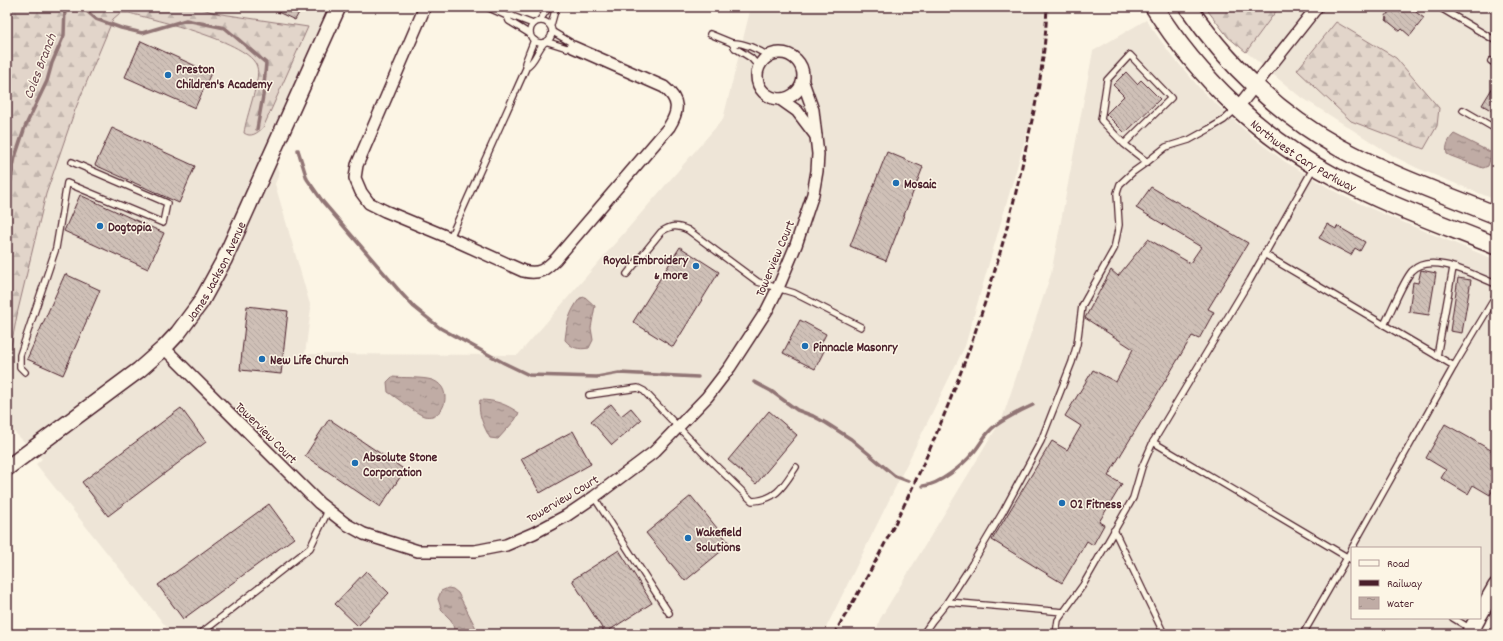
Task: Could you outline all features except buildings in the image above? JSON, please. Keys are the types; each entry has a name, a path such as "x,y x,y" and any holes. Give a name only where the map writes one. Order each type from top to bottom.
{"main road":[{"name":"Northwest Cary Parkway","path":"1154,7 1190,58 1220,92 1266,131 1315,166 1389,203 1496,246"},
{"name":"Northwest Cary Parkway","path":"1188,7 1211,38 1254,86 1304,125 1351,154 1396,175 1496,216"}],"street":[{"name":"James Jackson Avenue","path":"7,468 116,388 164,348 201,302 213,282 338,7"},
{"path":"425,7 356,165 355,178 361,192 369,203 523,271 532,273 539,272 548,267 556,259 672,122 675,118 677,109 675,99 671,92 664,87 573,47"},
{"path":"1238,107 1317,7"},
{"path":"776,53 784,53 797,60 801,67 803,82 799,89 788,98 773,98 761,89 757,74 763,60 769,56 776,53"},
{"name":"Towerview Court","path":"164,348 284,470 328,511 364,534 418,551 474,551 506,545 534,533 566,516 594,498 654,452 679,428 707,397 754,332 778,288 796,245 813,194 817,171 817,136 813,110 803,82"},
{"path":"780,99 797,111 817,136"},
{"path":"1481,612 1496,586"}],"lane":[{"path":"487,7 507,16 512,16 534,24"},
{"path":"530,34 531,27 540,20 549,7"},
{"path":"450,238 527,66 530,64 539,48 552,36 553,32 551,25 556,7"},
{"path":"1439,7 1496,41"},
{"path":"507,16 509,21 530,34 534,40 540,44 546,43 567,48 573,47 570,42 553,32"},
{"path":"540,20 548,22 551,25"},
{"path":"710,34 732,43 747,46 769,56"},
{"path":"527,66 525,63 534,40"},
{"path":"732,43 735,48 751,58 759,67"},
{"path":"1124,144 1171,98 1130,55 1107,80 1101,120 1124,144 1147,162"},
{"path":"923,634 948,602 1004,510 1041,441 1072,362 1077,344 1082,306 1114,249 1119,225 1117,193 1120,184 1166,146 1189,140 1224,120 1238,107"},
{"path":"1463,110 1496,129"},
{"path":"25,372 20,367 20,355 56,248 67,183 162,223 167,203 72,162"},
{"path":"1056,634 1058,620 1083,585 1133,498 1142,466 1154,442 1247,286 1315,166"},
{"path":"627,274 661,232 669,226 678,226 688,230 758,282 794,293 861,327"},
{"path":"1264,254 1454,366"},
{"path":"1384,325 1412,270 1422,265 1437,263 1496,284"},
{"path":"1437,356 1453,268"},
{"path":"1353,547 1454,366 1496,296"},
{"path":"589,395 638,388 644,391 704,454 752,501 769,498 782,489 796,467"},
{"path":"1154,442 1350,559 1303,634"},
{"path":"594,498 669,613"},
{"path":"200,634 310,548 328,511"},
{"path":"1114,530 1164,634"},
{"path":"948,602 1064,612"},
{"path":"1455,619 1473,627"}],"shaded area":[{"path":"63,7 334,7 272,149 279,174 275,184 311,308 305,354 518,355 723,119 751,7 1049,7 1040,88 965,346 823,634 172,634 36,464 42,459 7,425 7,238"},
{"path":"1205,7 1496,7 1496,200 1417,168 1395,157 1298,95 1228,37"},
{"path":"1146,20 1169,52 1202,91 1251,136 1284,161 1341,195 1390,217 1496,260 1496,586 1481,612 1481,547 1351,547 1351,619 1477,619 1469,634 875,634 880,619 1002,419 1051,274 1093,51"}],"green space":[{"path":"7,7 197,7 215,13 308,27 263,128 252,135 249,135 244,133 258,73 257,67 251,58 238,49 220,40 179,26 129,13 120,13 113,19 75,110 46,194 18,310 7,367"},
{"path":"1205,7 1279,7 1246,52 1228,37"},
{"path":"1336,22 1396,58 1439,108 1437,126 1424,149 1351,121 1297,70"}],"water":[{"path":"1454,134 1492,153 1488,166 1483,168 1447,154 1448,143"},
{"path":"585,297 595,306 591,328 593,340 589,348 582,349 573,347 565,340 569,318 573,308 580,298"},
{"path":"392,377 428,379 439,384 443,389 445,396 442,409 432,416 424,416 417,412 388,392 387,382"},
{"path":"480,400 500,403 519,413 515,420 498,439 490,438 485,429 479,410"},
{"path":"448,588 453,589 458,593 479,634 456,634 451,620 442,611 438,599 441,591"}],"waterway":[{"name":"Coles Branch","path":"7,200 15,157 25,127 47,81 52,63 64,35 65,7"},
{"path":"82,7 96,19 121,28 142,33 186,20 225,28 266,63 263,96 257,129"},
{"path":"298,150 307,179 323,202 414,307 440,328 529,375 597,377 619,373 698,377"},
{"path":"754,382 771,391 797,410 813,416 851,439 895,476 908,481"},
{"path":"923,486 936,482 950,474 969,458 986,435 999,423 1033,405"}],"railway":[{"path":"834,634 866,579 922,466 947,408 969,348 1007,228 1022,166 1040,77 1045,43 1047,7"}],"place":[{"name":"Preston Children's Academy","path":"168,75"},
{"name":"Mosaic","path":"896,183"},
{"name":"Dogtopia","path":"100,226"},
{"name":"Royal Embroidery & more","path":"696,266"},
{"name":"Pinnacle Masonry","path":"805,346"},
{"name":"New Life Church","path":"262,359"},
{"name":"Absolute Stone Corporation","path":"355,463"},
{"name":"O2 Fitness","path":"1062,503"},
{"name":"Wakefield Solutions","path":"688,538"}]}
